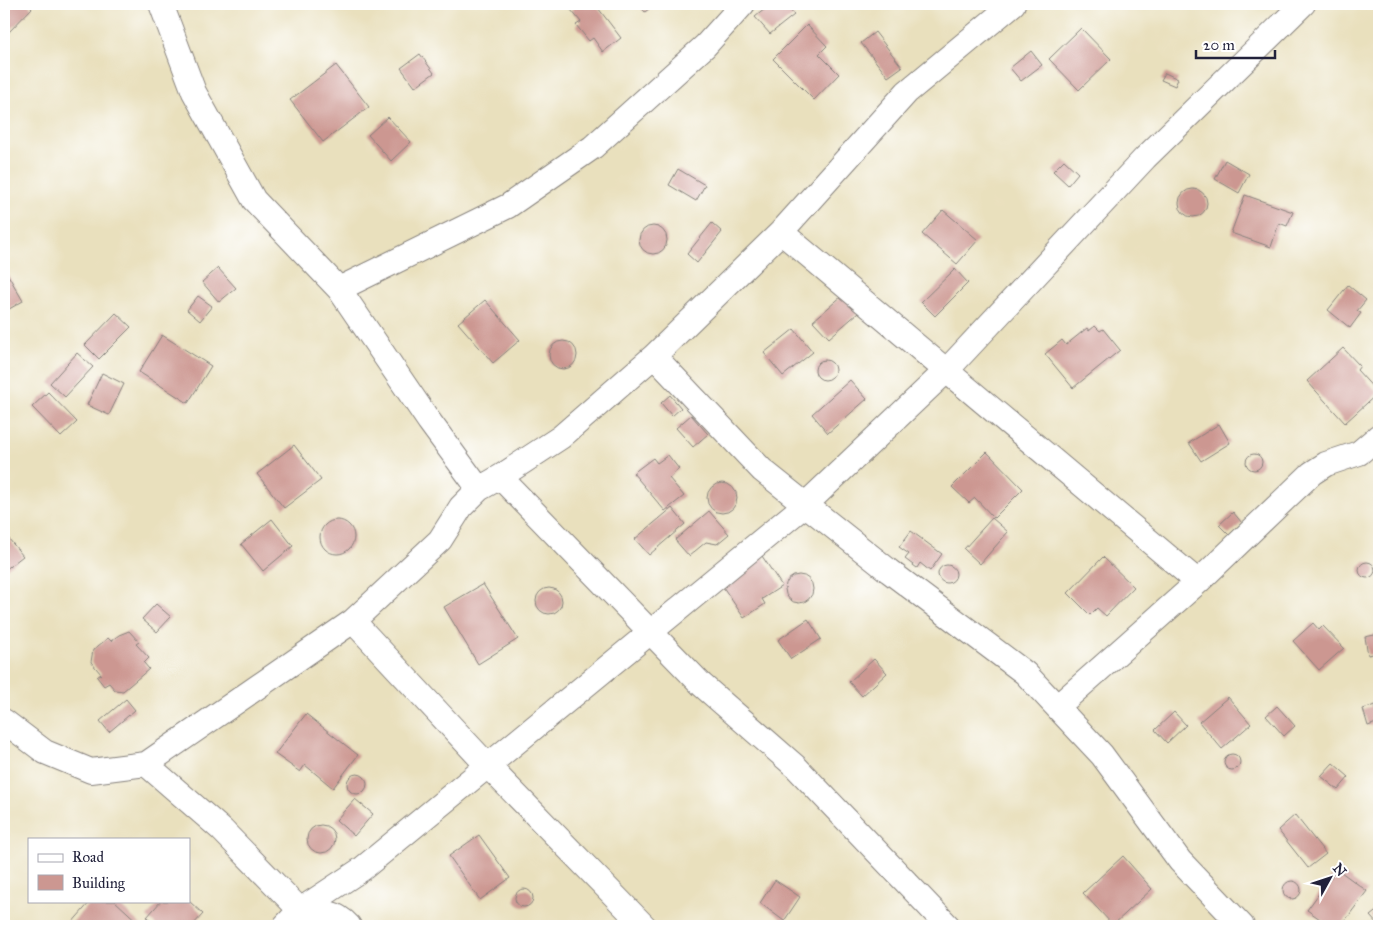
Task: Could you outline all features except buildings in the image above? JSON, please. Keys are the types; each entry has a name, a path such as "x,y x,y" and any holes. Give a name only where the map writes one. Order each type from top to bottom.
{"street":[{"path":"161,4 194,92 254,200 338,289 429,422 479,489"},
{"path":"338,289 508,206 593,147 705,46 743,4"},
{"path":"4,721 45,752 91,771 146,764 353,621 440,540 461,508 479,489 561,437 654,356 781,232 907,92 1013,4"},
{"path":"293,918 362,869 805,505 946,370 1145,158 1303,4"},
{"path":"781,232 1198,582"},
{"path":"654,356 762,470 889,571 1025,673 1102,755 1180,861 1242,926"},
{"path":"1057,707 1198,582 1312,473 1326,464 1359,454 1379,436"},
{"path":"500,477 702,685 796,767 948,926"},
{"path":"353,621 488,766 644,926"},
{"path":"146,764 222,830 293,918"},
{"path":"293,918 323,911 343,919 349,926"}]}
